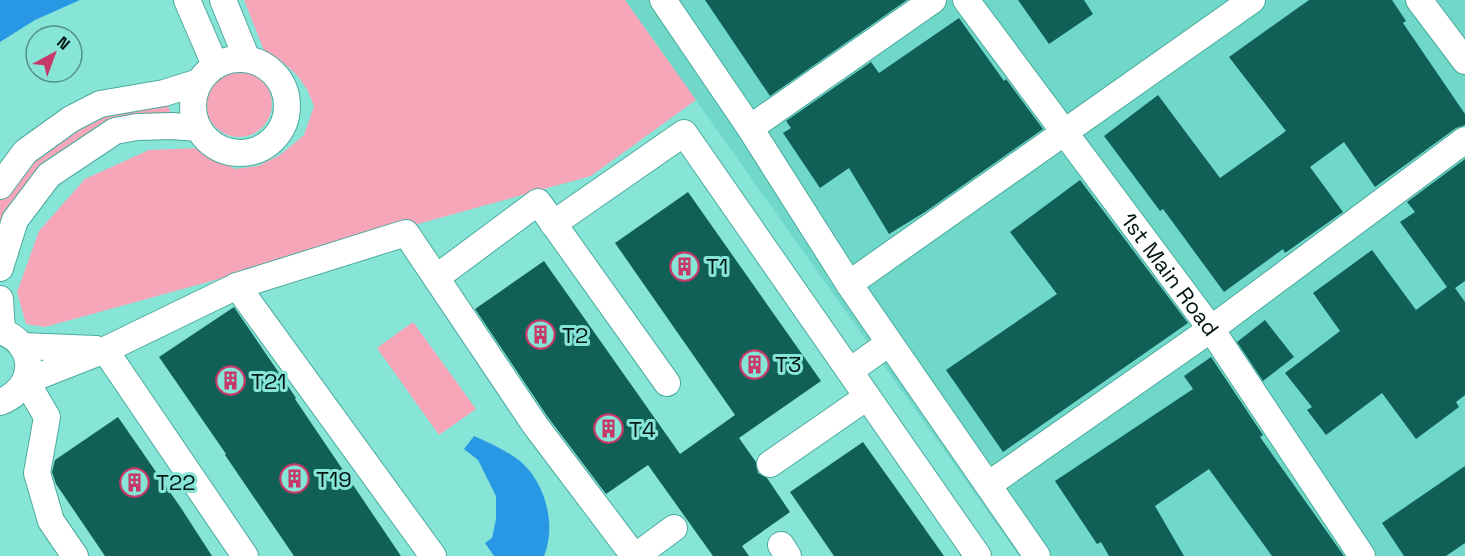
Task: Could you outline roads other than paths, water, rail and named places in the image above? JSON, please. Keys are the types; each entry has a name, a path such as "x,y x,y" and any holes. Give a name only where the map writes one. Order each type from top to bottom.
{"street":[{"path":"0,186 25,152 71,119 100,104 164,93 207,74 225,61 247,59 262,64 275,74 284,87 287,103 286,119 279,134 267,145 253,152 237,153 221,149 207,141 198,128 193,113 193,97 207,74 187,0"},
{"path":"223,0 247,59"},
{"path":"663,0 750,128 849,284 1037,556"},
{"path":"750,128 933,0"},
{"name":"1st Main Road","path":"966,0 1211,328 1362,556"},
{"path":"849,284 1252,0"},
{"path":"1419,0 1465,61"},
{"path":"0,268 15,220 49,175 115,131 137,127 198,128"},
{"path":"553,224 684,133 978,556"},
{"path":"988,485 1211,328 1465,140"},
{"path":"436,277 538,202 667,383"},
{"path":"26,381 105,350 237,286 406,233 535,425 635,556 674,528"},
{"path":"237,286 433,556"},
{"path":"0,299 8,336 27,357 28,369 26,381 19,391 9,399 0,402"},
{"path":"8,336 105,350 245,556"},
{"path":"850,371 889,343"},
{"path":"26,381 47,417 37,473 51,521 75,556"},
{"path":"770,464 867,397"}],"water":[{"path":"0,0 80,0 29,24 24,24 24,27 0,42"},
{"path":"474,436 515,457 536,480 549,518 548,544 544,556 494,556 485,543 492,538 496,519 496,496 478,460 464,449"}],"place":[{"name":"T1","path":"685,266"},
{"name":"T2","path":"541,335"},
{"name":"T3","path":"754,364"},
{"name":"T21","path":"230,381"},
{"name":"T4","path":"608,429"},
{"name":"T19","path":"295,479"},
{"name":"T22","path":"135,482"}]}
